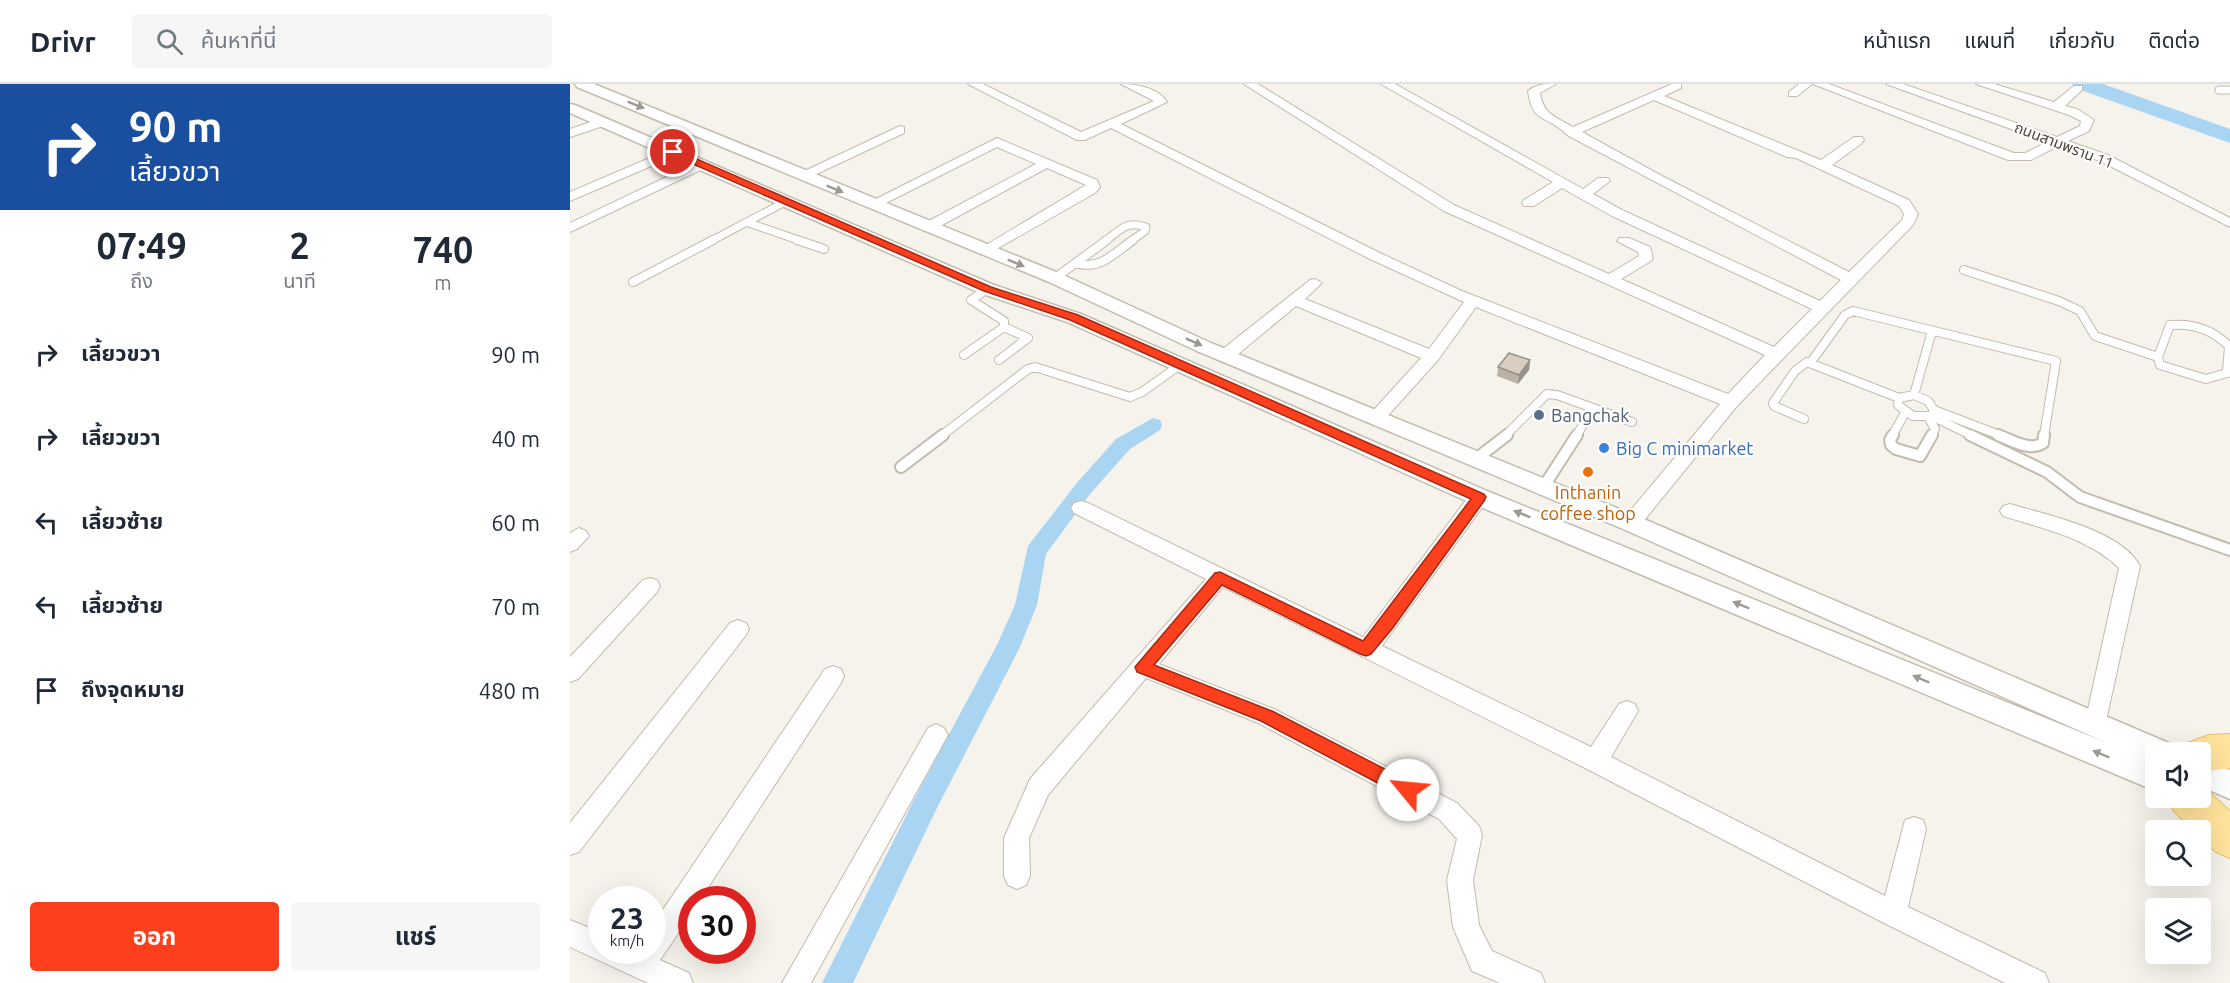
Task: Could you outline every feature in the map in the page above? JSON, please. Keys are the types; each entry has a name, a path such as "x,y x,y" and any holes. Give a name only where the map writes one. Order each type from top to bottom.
{"main road":[{"path":"2211,752 2230,751"},
{"path":"2198,808 2230,838"}],"street":[{"path":"582,84 1055,278 1225,356 1544,486 2145,746"},
{"path":"974,84 1078,136 1086,136 1161,102 1158,98 1127,84"},
{"path":"1250,84 1449,208 1776,354"},
{"path":"1387,84 1617,213 1822,308"},
{"path":"1520,84 1534,91"},
{"path":"1534,91 1550,84"},
{"path":"1793,94 1806,84"},
{"path":"1819,84 2012,157 2027,157 2085,128 2088,120 2073,112 1982,84"},
{"name":"ถนนสามพราน 11","path":"1892,84 2104,158 2230,223"},
{"path":"1571,132 1677,86"},
{"path":"2056,107 2078,87"},
{"path":"1534,91 1536,106 1540,112 1571,132 1850,279"},
{"path":"1631,523 1731,402 1908,222 1911,214 1904,203 1654,96"},
{"path":"572,111 702,164 987,289 1074,318 1479,497 2145,772"},
{"path":"570,133 602,122"},
{"path":"1112,124 1375,256 1473,301 1731,402"},
{"path":"803,175 900,130"},
{"path":"1822,166 1858,140"},
{"path":"873,204 1000,141 1089,181 1093,187 986,251"},
{"path":"570,197 673,152"},
{"path":"928,227 1047,163"},
{"path":"570,228 702,164"},
{"path":"1584,194 1603,181"},
{"path":"1530,203 1561,183"},
{"path":"867,237 903,217"},
{"path":"1610,280 1647,258 1645,250 1624,241"},
{"path":"1225,356 1315,283"},
{"path":"1295,300 1432,356"},
{"path":"1377,417 1432,356 1473,301"},
{"path":"1366,649 1387,624 1479,497"},
{"path":"1081,508 1595,760 1893,914 2036,983"},
{"path":"2010,511 2063,527 2118,552 2130,566 2096,723"},
{"path":"1017,876 1016,838 1039,787 1220,578"},
{"path":"570,672 650,586"},
{"path":"570,843 738,629"},
{"path":"1142,667 1266,716 1448,811 1470,835 1460,880 1466,927 1482,961 1531,983"},
{"path":"666,936 833,675"},
{"path":"1595,760 1627,711"},
{"path":"796,983 936,735"},
{"path":"2211,776 2230,785"},
{"path":"2211,801 2230,810"},
{"path":"1893,914 1914,829"},
{"path":"570,933 588,941"},
{"path":"648,964 679,983"}],"lane":[{"path":"2219,90 2230,90"},
{"path":"633,282 785,202"},
{"path":"746,222 824,249"},
{"path":"1055,278 1127,225 1134,223 1146,227 1145,231 1098,265 1088,267 1076,263"},
{"path":"1964,270 2060,302 2080,311 2096,336 2158,357"},
{"path":"987,289 971,300 998,315 1004,321 1004,327"},
{"path":"1804,419 1774,406 1773,403 1795,371 1811,362 1845,315 1853,311 2056,361 2057,368 2043,443 2039,446 2027,446 1931,414 1916,417 1905,412 1898,405 1899,398"},
{"path":"2180,323 2215,335 2225,341 2229,346 2229,371 2206,379 2160,365 2158,357 2170,325 2180,323"},
{"path":"964,355 1004,327"},
{"path":"999,360 1028,338 1004,327"},
{"path":"1914,395 1932,331"},
{"path":"1811,362 1899,398 1914,395 1928,401 1935,429 1920,456 1891,445 1890,440 1905,412"},
{"path":"901,467 1028,369 1035,367 1130,397 1142,392 1180,364"},
{"path":"1476,459 1513,430 1546,394 1557,395 1632,422"},
{"path":"1544,486 1593,409"},
{"path":"1931,414 2047,472 2080,496 2230,550"}],"building":[{"path":"1509,353 1530,360 1519,375 1498,367"}],"waterway":[{"path":"2082,84 2230,136"},
{"path":"837,983 927,801 1007,649 1026,605 1036,552 1083,489 1123,444 1153,425"}],"place":[{"name":"Bangchak","path":"1539,415"},
{"name":"Big C minimarket","path":"1604,448"},
{"name":"Inthanin coffee shop","path":"1588,472"}],"route":[{"path":"673,152 987,289 1074,318 1479,497 1387,624 1366,649 1220,578 1142,667 1266,716 1408,790"}]}
